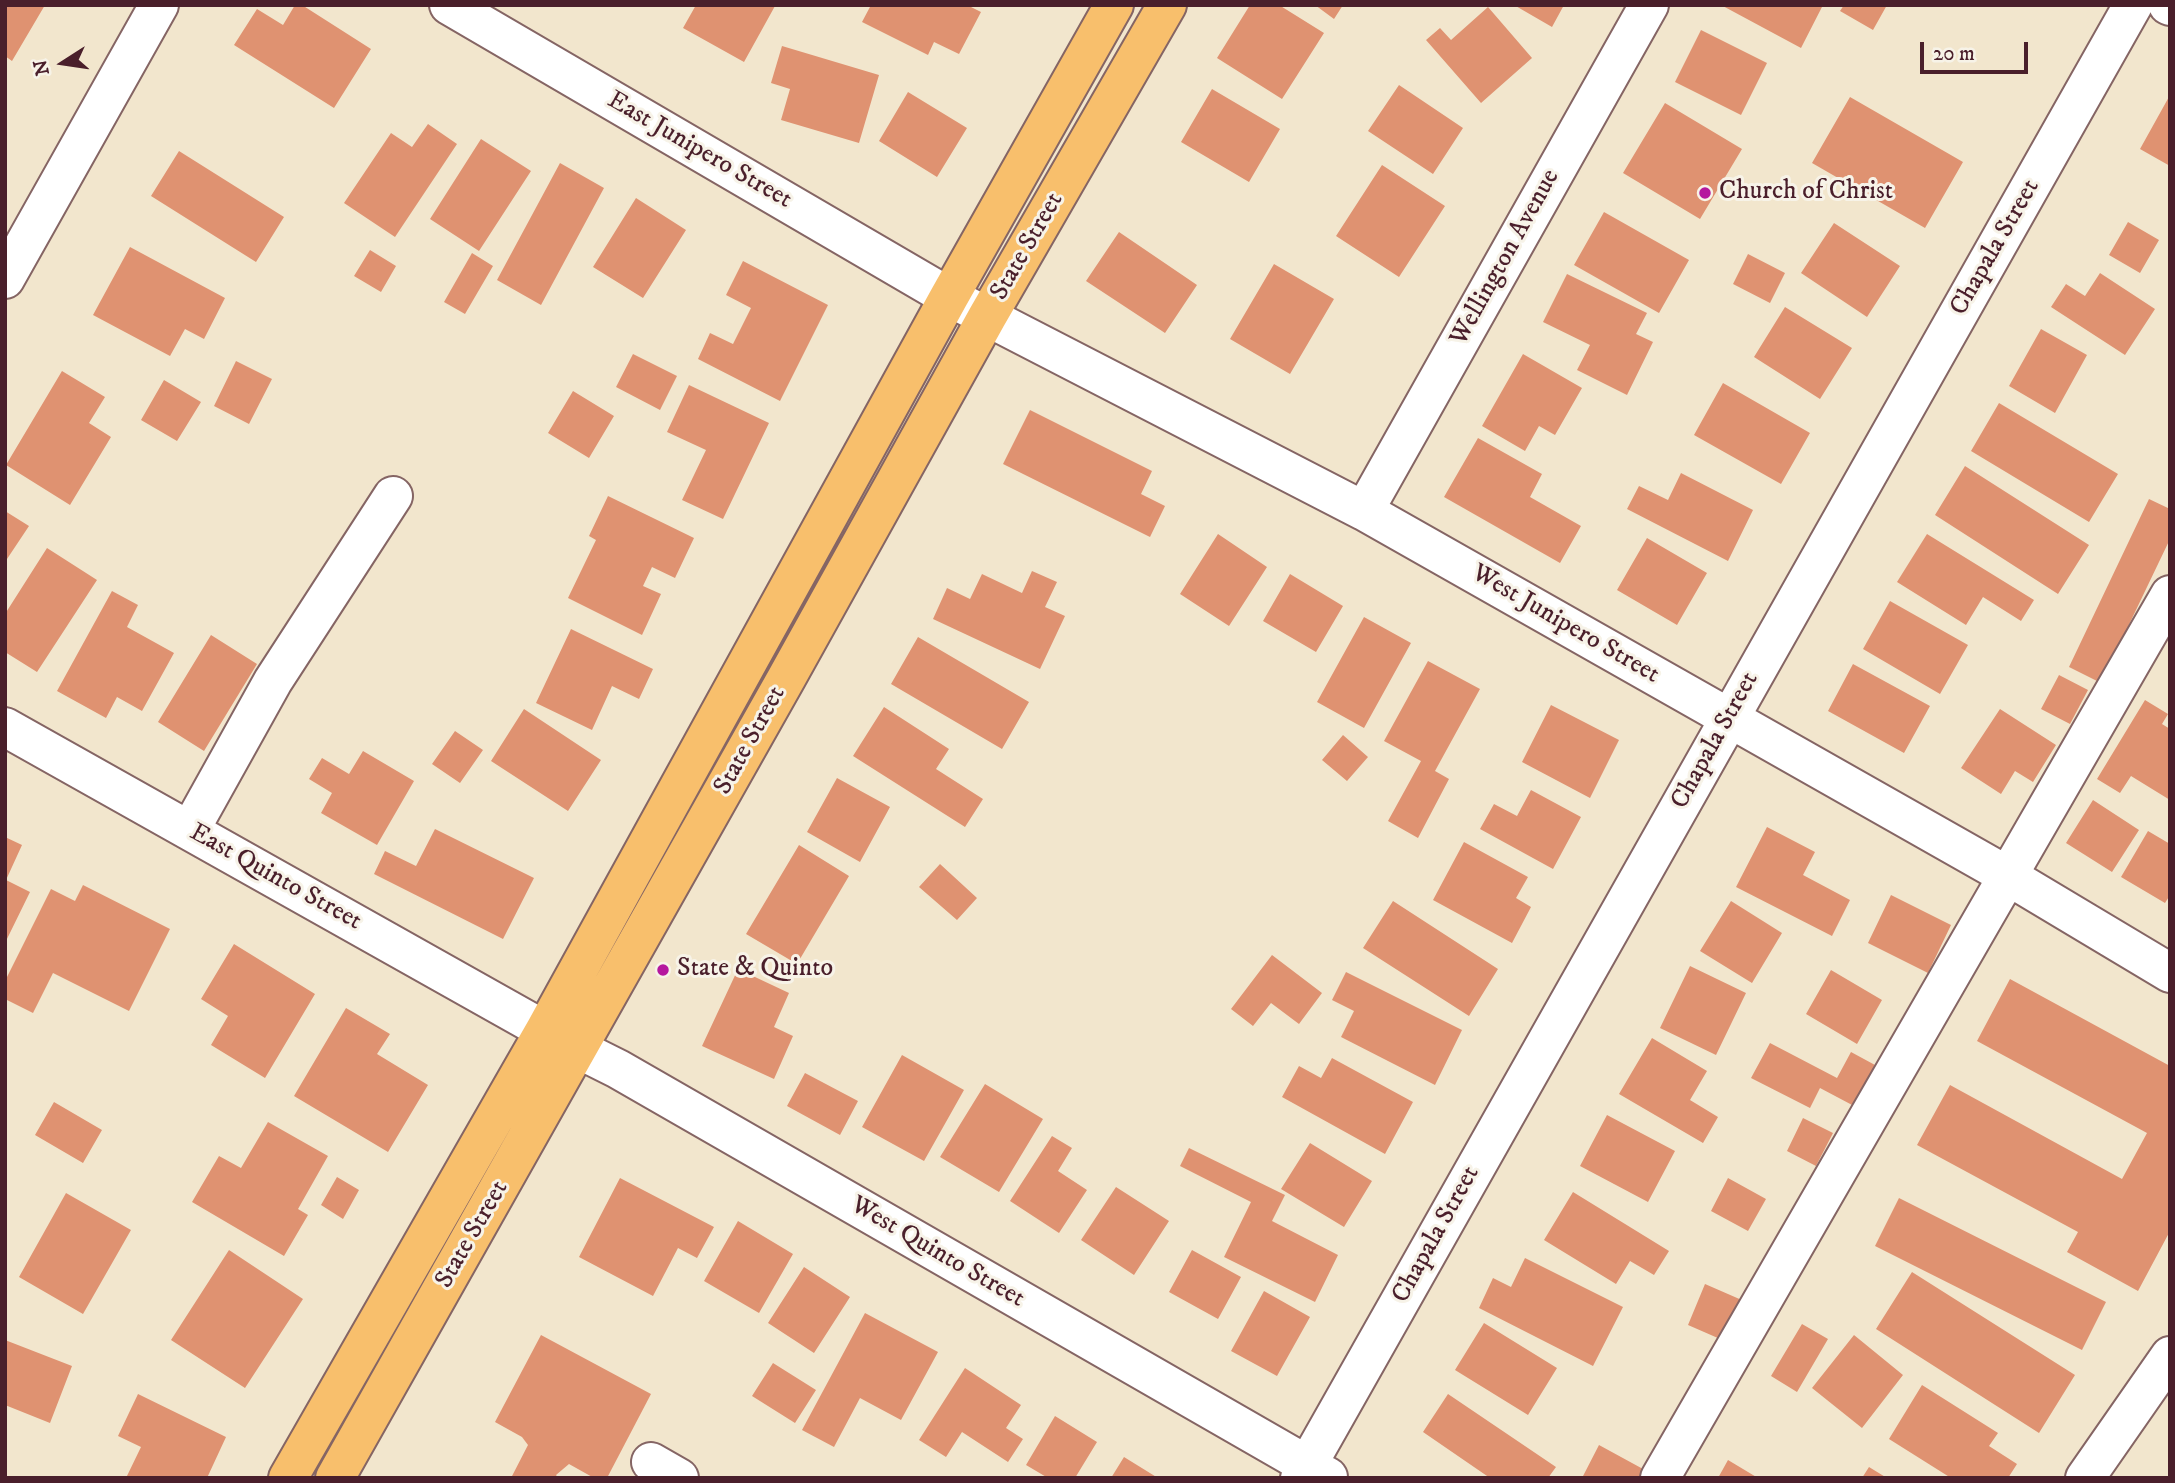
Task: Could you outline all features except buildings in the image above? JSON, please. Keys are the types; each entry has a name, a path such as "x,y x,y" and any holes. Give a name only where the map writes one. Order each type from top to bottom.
{"main road":[{"name":"State Street","path":"288,1478 336,1390 545,1030 949,297 1114,5"},
{"name":"State Street","path":"335,1478 987,317 1167,5"}],"street":[{"path":"5,279 159,5"},
{"name":"East Junipero Street","path":"449,5 949,297"},
{"name":"Wellington Avenue","path":"1364,511 1649,5"},
{"name":"Chapala Street","path":"1312,1474 1729,719 2133,5"},
{"name":"West Junipero Street","path":"949,297 1364,511 2008,876 2170,973"},
{"path":"190,830 273,681 393,496"},
{"path":"1660,1478 2170,595"},
{"path":"752,655 787,677"},
{"name":"East Quinto Street","path":"5,727 545,1030"},
{"name":"West Quinto Street","path":"545,1030 618,1069 1312,1474"},
{"path":"2085,1478 2170,1356"},
{"path":"336,1390 372,1413"}],"place":[{"name":"Church of Christ","path":"1705,193"},
{"name":"State & Quinto","path":"663,970"}]}
